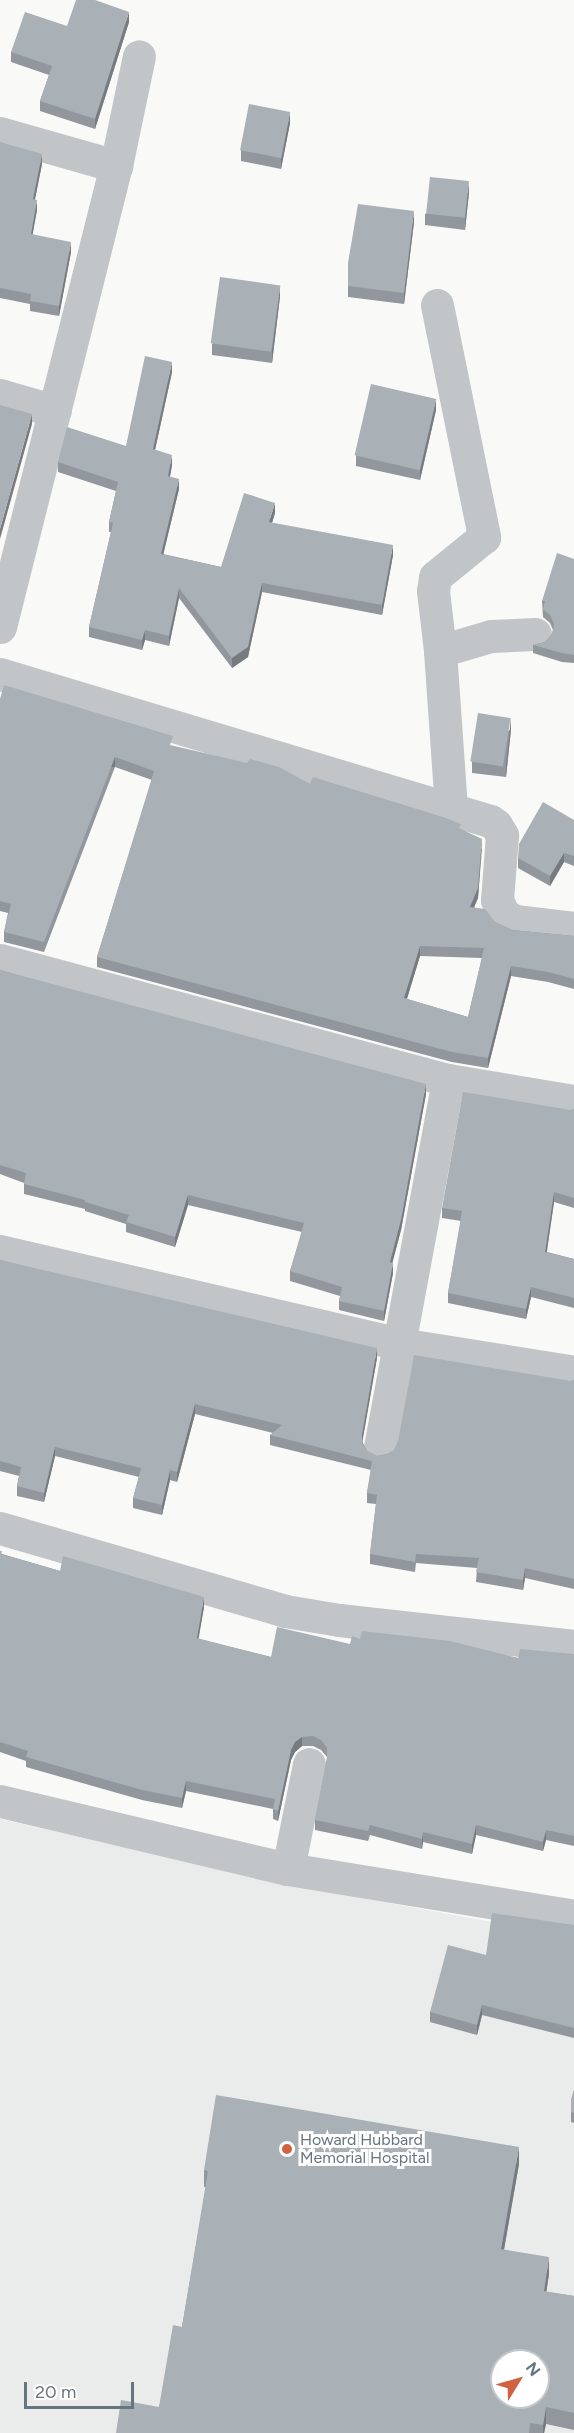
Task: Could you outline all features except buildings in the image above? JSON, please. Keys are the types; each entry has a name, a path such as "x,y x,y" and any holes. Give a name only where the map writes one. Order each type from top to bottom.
{"street":[{"path":"0,627 116,166 139,56"},
{"path":"0,133 116,166"},
{"path":"437,304 483,537 435,577 433,591 440,651 451,809"},
{"path":"0,395 55,411"},
{"path":"440,651 491,636 535,634"},
{"path":"0,674 490,820 500,829 502,835 497,900 504,915 515,921 574,928"},
{"path":"0,960 448,1080 574,1101"},
{"path":"380,1447 448,1080"},
{"path":"0,1251 400,1344 574,1372"},
{"path":"0,1528 285,1611 339,1620 574,1646"},
{"path":"288,1869 309,1764"},
{"path":"0,1801 288,1869 574,1916"}],"shaded area":[{"name":"Howard Hubbard Memorial Hospital","path":"0,1819 285,1884 574,1937 574,2433 0,2433"}],"place":[{"name":"Howard Hubbard Memorial Hospital","path":"287,2149"}]}
